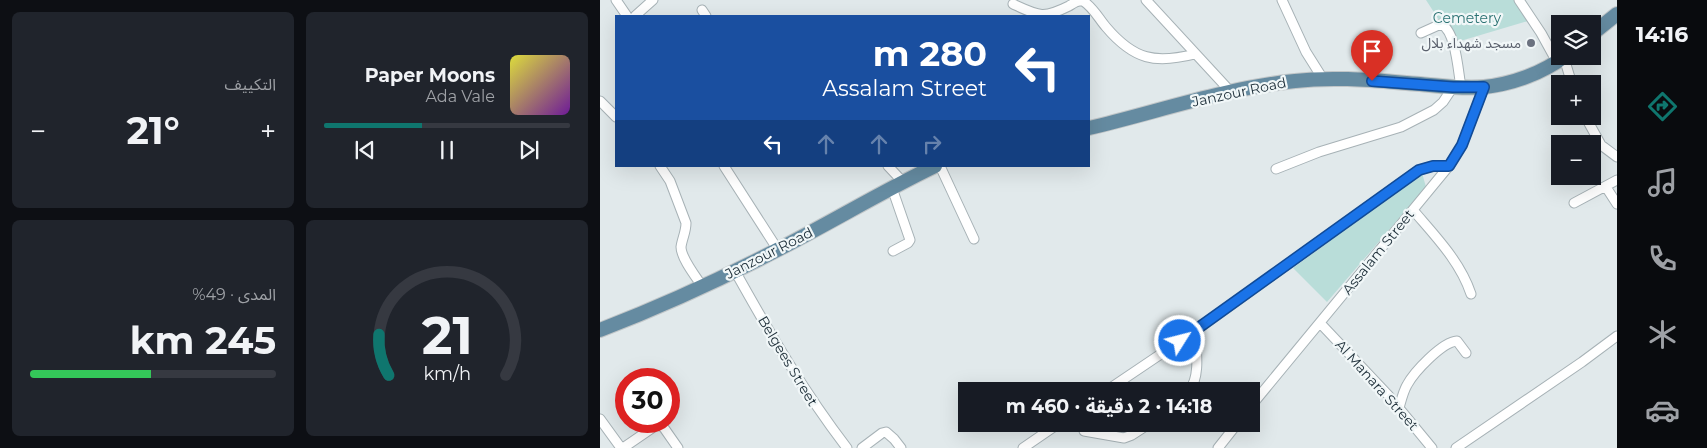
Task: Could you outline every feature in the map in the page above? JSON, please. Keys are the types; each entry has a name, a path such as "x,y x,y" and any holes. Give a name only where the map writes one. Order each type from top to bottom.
{"main road":[{"path":"1601,27 1617,14"},
{"name":"Janzour Road","path":"1090,128 1230,91 1261,85 1323,79 1484,87 1527,76 1551,64"},
{"name":"Janzour Road","path":"600,330 702,286 778,250 933,167"}],"street":[{"path":"616,0 626,15"},
{"path":"636,15 653,0"},
{"path":"1146,0 1230,91"},
{"path":"1282,0 1306,52 1323,79"},
{"path":"1519,0 1551,45"},
{"path":"1013,4 1033,13 1049,15 1078,1 1084,1 1108,29 1130,50 1139,55 1147,58 1158,58 1183,57 1196,54"},
{"path":"1276,169 1327,150 1401,127 1434,110 1443,102 1457,87 1452,40 1446,28 1441,24 1437,24 1421,33"},
{"name":"Assalam Street","path":"1260,395 1449,166 1462,145 1484,87"},
{"path":"600,100 615,116"},
{"path":"1590,125 1601,145 1617,157"},
{"path":"1119,382 1194,331 1419,170 1433,166 1449,166"},
{"path":"661,167 670,181 686,223 682,244 683,254 702,286"},
{"path":"725,167 778,250"},
{"path":"889,167 898,185 910,240 893,251"},
{"path":"940,167 974,239"},
{"path":"1574,203 1617,180"},
{"path":"1606,187 1617,204"},
{"path":"1413,210 1449,253 1467,282 1471,294"},
{"name":"Belgees Street","path":"735,271 817,410 847,448"},
{"name":"Al Manara Street","path":"1320,323 1399,408 1432,448"},
{"path":"1193,382 1195,378 1196,348 1194,331"},
{"path":"1456,448 1575,368 1617,336"},
{"path":"1399,408 1407,385 1420,368 1443,346 1457,340 1466,352"},
{"path":"600,419 622,448 658,424 664,428 678,448"},
{"path":"862,448 886,432 901,448"},
{"path":"1023,448 1046,432"},
{"path":"1090,432 1124,438 1137,432"},
{"path":"1218,448 1231,432"}],"green space":[{"name":"Cemetery","path":"1426,0 1515,0 1528,21 1457,42 1444,17 1439,20"},
{"path":"1422,173 1426,187 1327,302 1293,268"}],"place":[{"name":"مسجد شهداء بلال","path":"1531,43"}],"route":[{"path":"1180,341 1344,226 1419,170 1433,166 1449,166 1462,145 1474,118 1484,87 1453,87 1372,81"}]}
